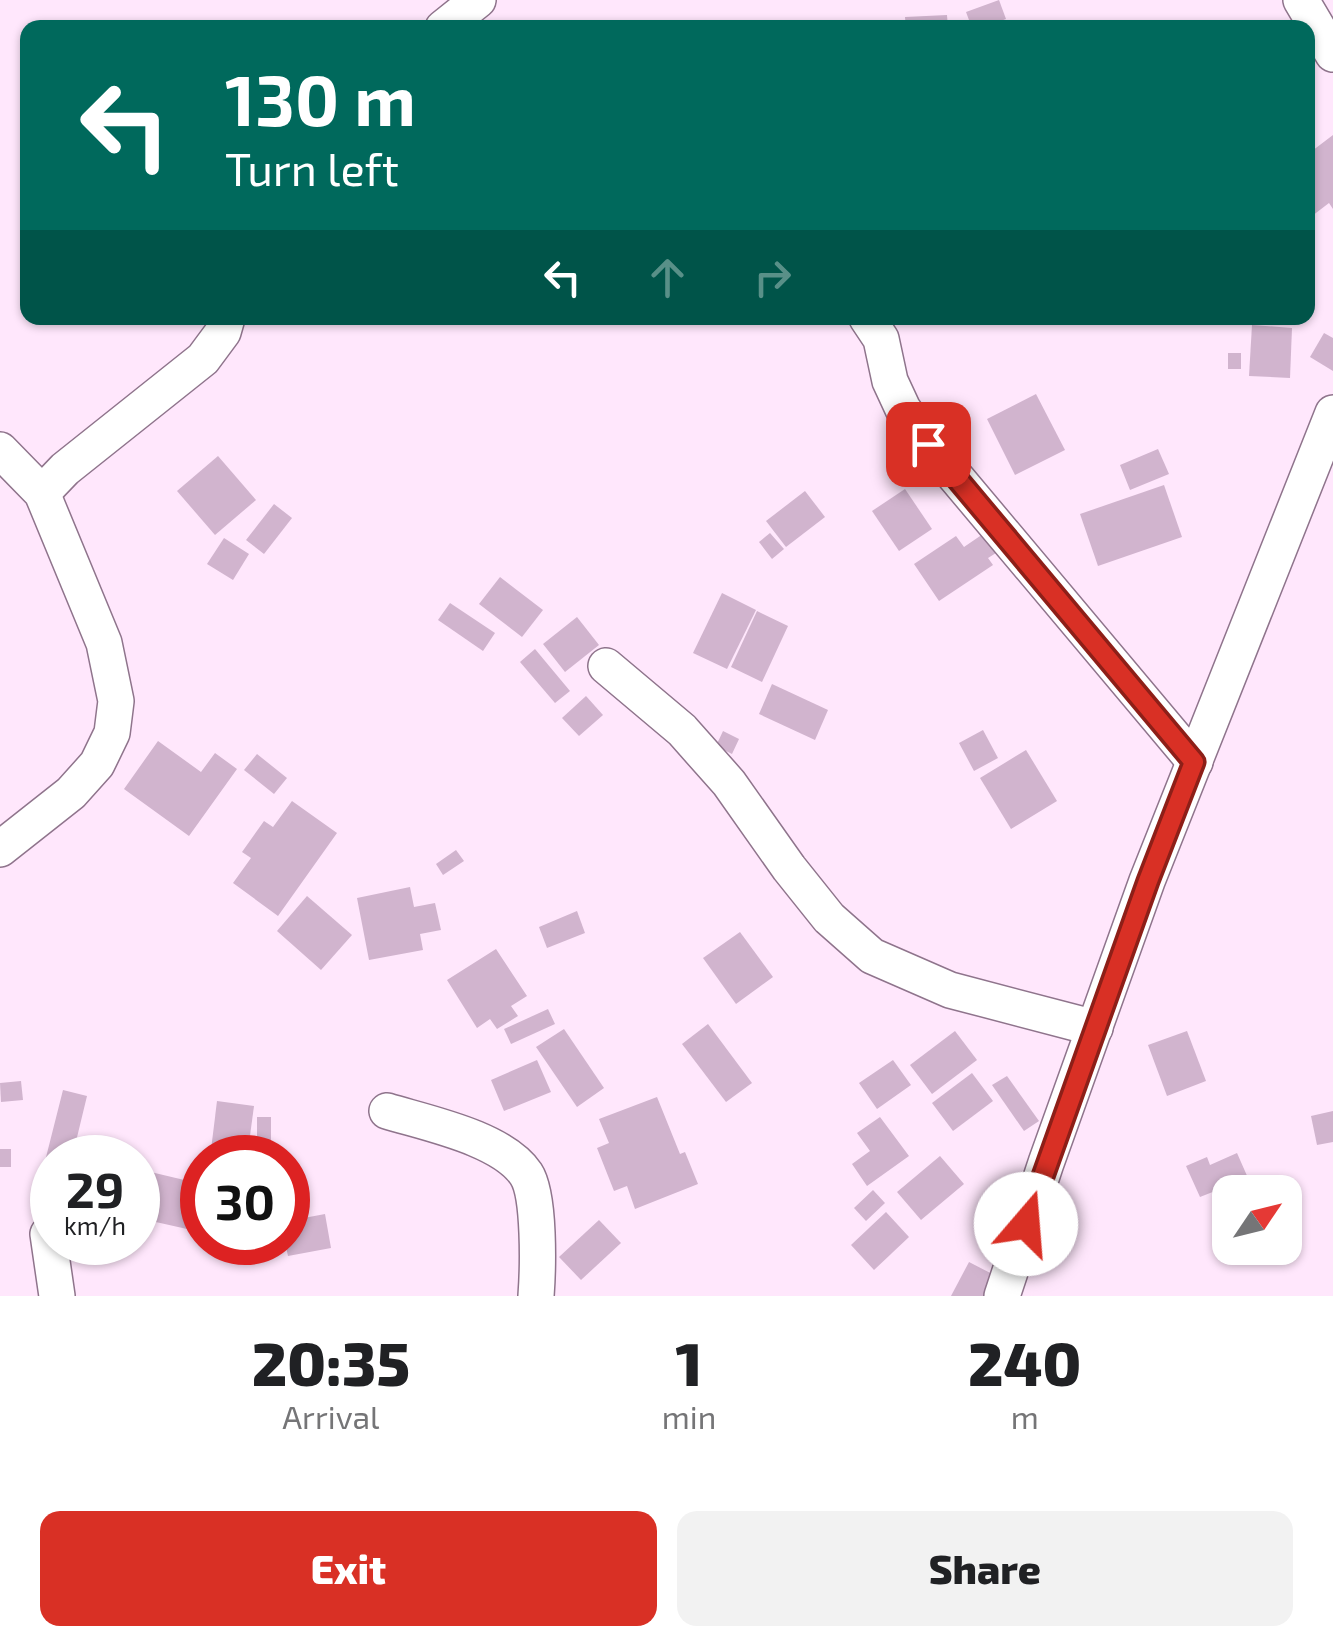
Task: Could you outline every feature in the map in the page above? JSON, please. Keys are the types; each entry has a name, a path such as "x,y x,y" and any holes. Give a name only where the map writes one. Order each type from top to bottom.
{"street":[{"path":"452,20 478,0"},
{"path":"1315,23 1333,54"},
{"path":"42,493 66,469 203,359 225,325"},
{"path":"871,325 880,339 890,381 928,444 1194,762"},
{"path":"1002,1296 1148,881 1333,413"},
{"path":"0,450 42,493 104,643 116,701 112,733 97,764 72,793 0,849"},
{"path":"606,666 682,730 729,783 829,918 872,956 950,990 1095,1028"},
{"path":"387,1111 472,1137 510,1157 526,1174 535,1195 536,1296"},
{"path":"52,1265 57,1296"}],"building":[{"path":"999,0 1006,19 969,20 966,12"},
{"path":"947,15 947,20 905,20 905,17"},
{"path":"1333,135 1333,209 1329,203 1315,214 1315,149"},
{"path":"1252,325 1292,328 1290,378 1249,376"},
{"path":"1324,333 1333,338 1333,371 1310,357"},
{"path":"1228,353 1241,353 1241,369 1228,369"},
{"path":"1036,394 1065,450 1015,475 987,419"},
{"path":"1158,449 1169,474 1130,490 1120,465"},
{"path":"218,456 256,500 215,535 177,491"},
{"path":"1164,485 1182,537 1098,566 1080,514"},
{"path":"905,489 932,529 899,551 872,511"},
{"path":"805,491 825,517 786,547 766,521"},
{"path":"274,504 292,518 264,554 246,540"},
{"path":"770,533 784,549 772,559 759,542"},
{"path":"983,534 996,553 988,558 993,565 939,601 914,564 956,536 964,547"},
{"path":"224,538 249,554 233,580 207,564"},
{"path":"500,577 543,610 522,637 479,604"},
{"path":"722,593 756,610 727,669 693,653"},
{"path":"450,603 495,633 483,651 438,620"},
{"path":"757,611 788,626 762,682 731,667"},
{"path":"577,617 599,645 565,672 543,644"},
{"path":"535,649 570,691 555,703 520,662"},
{"path":"772,684 828,710 815,740 759,714"},
{"path":"586,696 603,715 579,736 562,718"},
{"path":"983,730 998,758 974,771 959,743"},
{"path":"723,731 739,739 732,754 716,746"},
{"path":"158,741 201,772 215,753 237,769 189,836 124,789"},
{"path":"1026,750 1057,801 1011,829 980,778"},
{"path":"257,754 287,778 274,794 244,770"},
{"path":"292,801 337,833 278,916 233,883 251,858 242,852 264,821 273,827"},
{"path":"456,850 464,861 443,875 436,864"},
{"path":"410,887 414,907 435,903 441,930 420,934 423,950 369,960 357,898"},
{"path":"307,896 352,935 321,970 277,931"},
{"path":"577,911 585,933 547,948 539,927"},
{"path":"740,932 773,977 736,1004 703,958"},
{"path":"496,949 527,996 511,1006 518,1016 497,1029 490,1019 477,1028 447,980"},
{"path":"548,1009 555,1024 511,1044 504,1029"},
{"path":"708,1024 752,1083 726,1102 682,1044"},
{"path":"564,1029 604,1088 577,1107 536,1047"},
{"path":"955,1031 977,1060 932,1094 910,1065"},
{"path":"1187,1031 1206,1081 1167,1096 1148,1045"},
{"path":"537,1060 551,1092 504,1111 491,1080"},
{"path":"893,1060 911,1085 877,1109 859,1083"},
{"path":"972,1073 993,1101 953,1131 932,1103"},
{"path":"1007,1076 1039,1121 1024,1131 992,1085"},
{"path":"21,1081 23,1100 1,1102 0,1083"},
{"path":"63,1090 87,1096 78,1135 52,1135"},
{"path":"657,1097 680,1154 685,1152 698,1184 635,1209 627,1186 614,1191 597,1148 609,1143 599,1119"},
{"path":"217,1101 254,1106 250,1135 213,1135"},
{"path":"1333,1111 1333,1142 1317,1145 1311,1116"},
{"path":"257,1117 271,1117 271,1135 257,1135"},
{"path":"880,1117 909,1156 867,1186 852,1164 870,1151 857,1133"},
{"path":"0,1149 11,1149 11,1167 0,1167"},
{"path":"1237,1153 1247,1175 1212,1175 1212,1192 1200,1197 1186,1166 1207,1157 1210,1165"},
{"path":"940,1156 964,1184 921,1220 897,1192"},
{"path":"160,1174 180,1179 180,1227 160,1223"},
{"path":"873,1190 885,1203 866,1221 854,1208"},
{"path":"886,1212 909,1237 874,1270 851,1245"},
{"path":"325,1214 331,1248 310,1252 310,1217"},
{"path":"599,1220 621,1243 581,1280 559,1257"},
{"path":"969,1262 1000,1278 990,1296 951,1296"}],"route":[{"path":"928,444 1194,762 1026,1224"}]}
